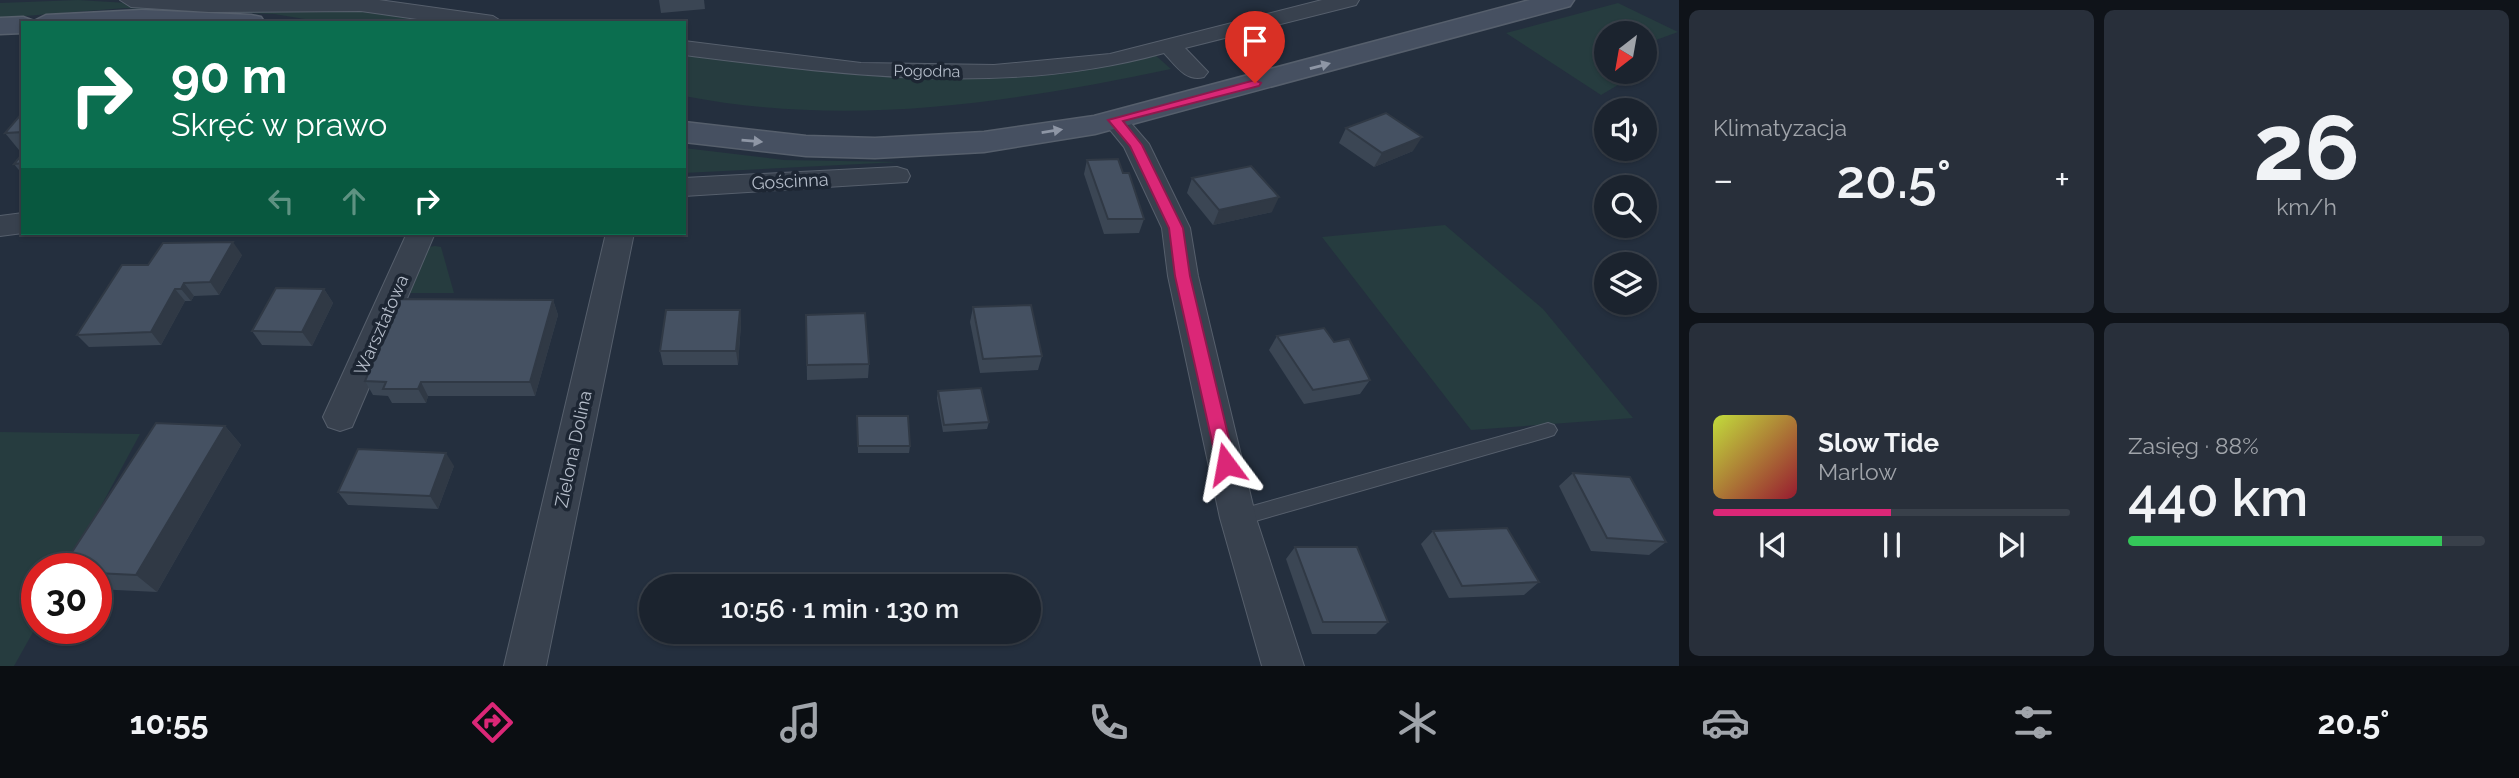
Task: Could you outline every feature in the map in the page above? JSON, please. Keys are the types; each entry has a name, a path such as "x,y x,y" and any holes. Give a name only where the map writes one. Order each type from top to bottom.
{"main road":[{"path":"686,107 746,117 818,122 941,121 1090,99 1471,0"},
{"path":"686,132 806,146 875,148 984,142 1115,120 1561,0"},
{"path":"84,21 142,18 207,21"},
{"path":"0,26 21,24"},
{"path":"0,44 21,43"}],"street":[{"path":"131,0 209,5 361,4 479,21"},
{"name":"Pogodna","path":"686,48 861,69 994,72 1111,61 1348,0"},
{"path":"1169,46 1196,72"},
{"path":"1115,120 1136,145 1176,228 1183,276 1238,518 1283,666"},
{"name":"Gościnna","path":"686,187 897,176"},
{"path":"0,226 21,222"},
{"name":"Warsztatowa","path":"340,417 420,235"},
{"name":"Zielona Dolina","path":"525,666 620,235"}],"lane":[{"path":"1238,518 1548,430"}],"green space":[{"path":"78,0 210,8 360,7 458,21 317,21 274,14 125,8 0,18 0,3"},
{"path":"1618,3 1655,21 1594,21 1594,84 1620,84 1601,95 1506,33"},
{"path":"1657,22 1678,32 1657,40"},
{"path":"686,51 998,75 1116,65 1154,54 1171,69 1049,92 929,107 807,110 686,96"},
{"path":"686,148 784,160 899,162 686,173"},
{"path":"1445,225 1543,309 1633,418 1471,430 1322,237"},
{"path":"429,247 441,247 454,293 409,293"},
{"path":"0,432 140,434 76,553 21,553 21,644 26,644 14,666 0,666"}],"building":[{"path":"1386,113 1422,137 1382,153 1346,128"},
{"path":"21,114 21,132 5,133"},
{"path":"1118,159 1123,173 1129,173 1144,219 1108,219 1087,160"},
{"path":"1251,166 1279,197 1219,210 1192,178"},
{"path":"233,242 210,282 184,283 181,289 175,289 151,332 77,335 122,265 148,265 163,243"},
{"path":"276,288 324,289 302,332 252,331"},
{"path":"400,299 553,300 530,382 421,382 418,389 383,389 386,382 365,381"},
{"path":"1031,305 1042,356 983,359 973,307"},
{"path":"666,310 740,310 736,351 660,351"},
{"path":"865,313 869,364 807,365 806,315"},
{"path":"1324,328 1334,342 1349,339 1370,380 1313,390 1277,336"},
{"path":"981,388 989,422 944,425 938,391"},
{"path":"857,416 908,416 910,446 858,446"},
{"path":"156,423 225,426 136,575 112,574 112,553 71,553"},
{"path":"358,449 446,453 430,496 338,492"},
{"path":"1573,473 1630,477 1666,542 1607,538"},
{"path":"1507,528 1539,582 1462,586 1433,531"},
{"path":"1295,547 1357,547 1388,622 1323,622"}],"route":[{"path":"1226,464 1183,276 1176,228 1136,145 1115,120 1255,83"}]}
